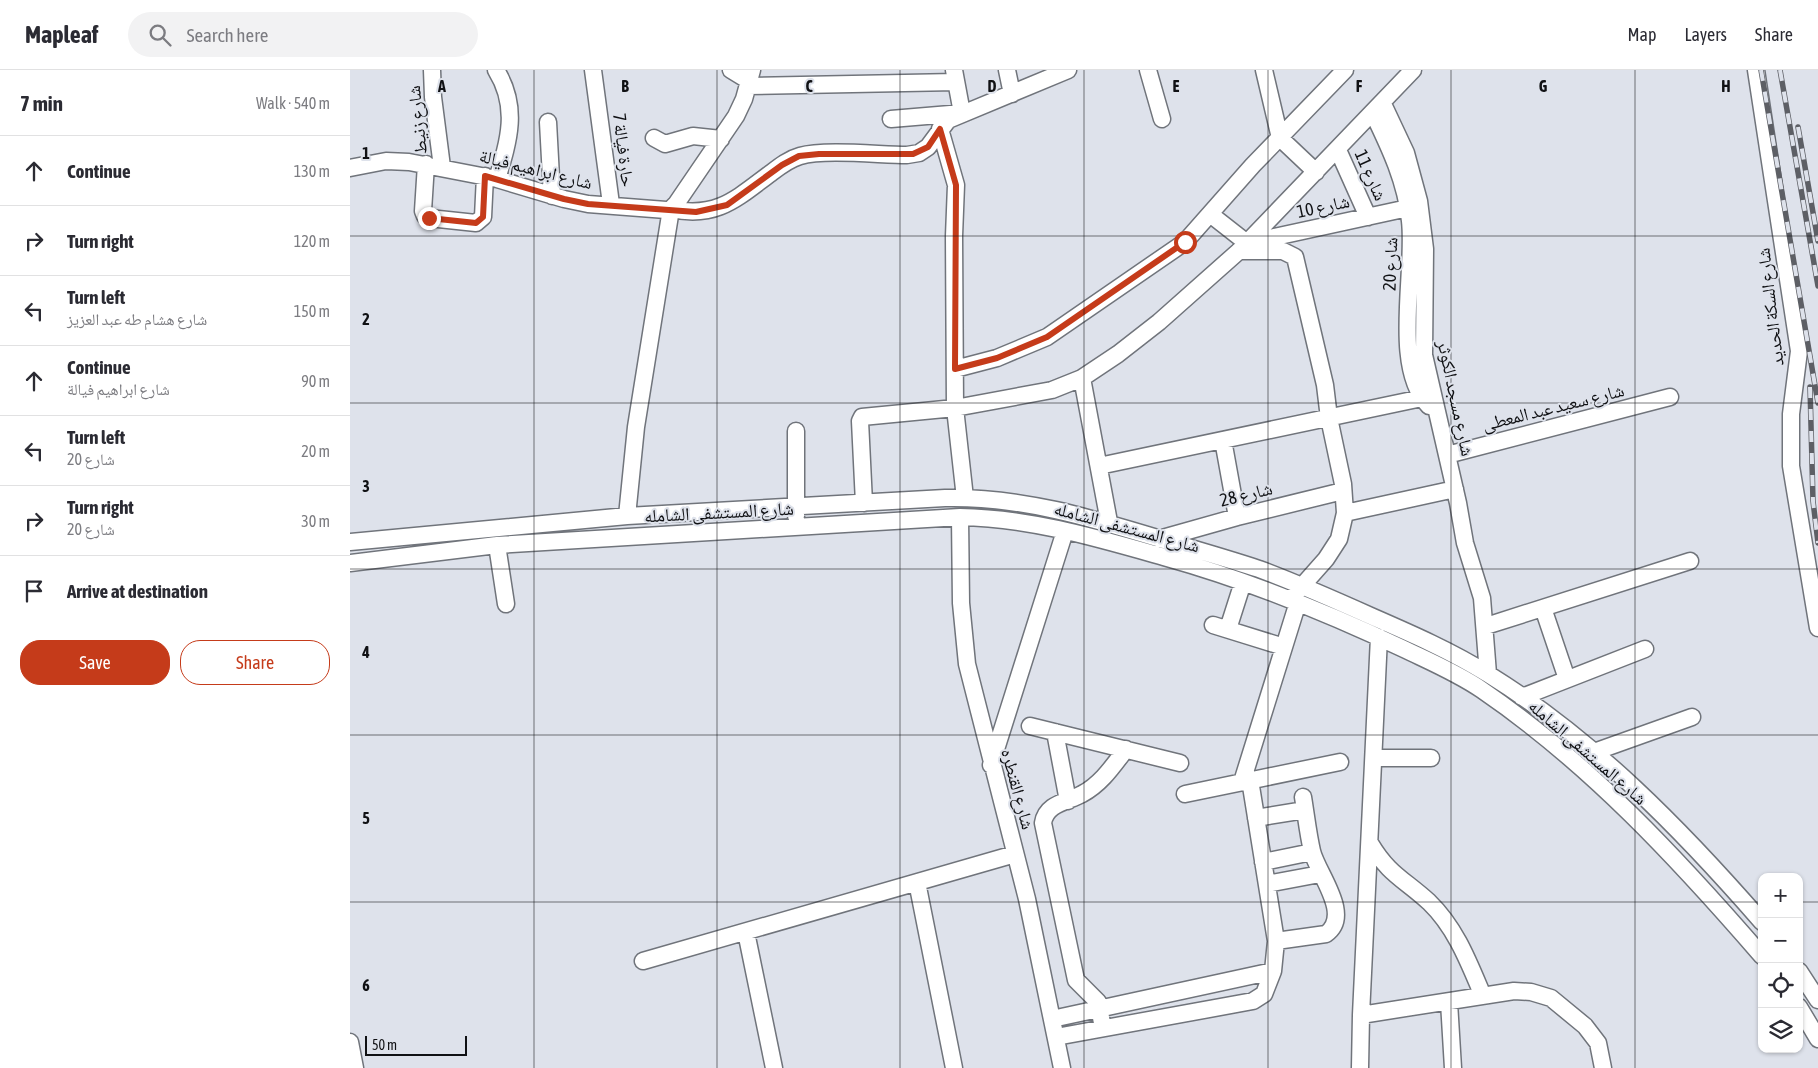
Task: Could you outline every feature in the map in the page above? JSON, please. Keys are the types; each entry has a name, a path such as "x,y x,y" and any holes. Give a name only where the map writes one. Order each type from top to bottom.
{"street":[{"name":"شارع زنيط","path":"432,70 434,166"},
{"name":"حارة فيالة 7","path":"593,70 611,204"},
{"path":"730,70 750,79 955,76 962,114"},
{"path":"1007,70 1012,94"},
{"path":"1148,70 1162,119"},
{"path":"1264,70 1280,138 1316,172"},
{"path":"955,369 997,358 1047,337 1185,242 1345,70"},
{"path":"864,503 860,421 862,417 866,415 955,408 1052,390 1082,378 1118,354 1159,322 1243,247 1413,70"},
{"name":"شارع السكة الحديد","path":"1756,70 1799,352 1791,414 1791,466 1818,628"},
{"path":"434,166 423,211 425,216 476,223 480,221 483,217 491,177 509,138 511,115 502,72"},
{"path":"892,119 962,114 1012,94 1059,72"},
{"path":"627,516 636,427 671,209 736,116 750,79"},
{"name":"شارع 20","path":"1378,108 1395,157 1408,208 1412,250 1408,309 1408,346 1414,378 1422,398 1438,414"},
{"name":"شارع مسجد الكوثر","path":"1378,108 1406,153 1419,200 1425,249 1424,354 1455,489 1465,543 1482,598 1486,626 1488,674"},
{"name":"شارع ابراهيم فيالة","path":"350,168 386,161 434,166 491,177 552,196 588,204 611,204 696,212 727,205 782,165 799,156 819,154 907,155 919,153 928,147 948,120 962,114"},
{"path":"548,122 552,196"},
{"path":"940,129 956,185 955,408 965,498"},
{"path":"654,138 665,144 693,136 721,138"},
{"name":"شارع 11","path":"1338,150 1368,217"},
{"name":"شارع 10","path":"1243,247 1408,208"},
{"path":"1056,1037 1174,1014 1254,1001 1264,994 1273,970 1276,941 1256,818 1246,781 1284,647 1294,601 1302,586 1326,559 1339,539 1345,512 1343,491 1329,418 1326,385 1295,257 1283,251 1243,247 1210,214"},
{"path":"1082,378 1109,522"},
{"name":"شارع سعيد عبد المعطى","path":"1447,455 1670,397"},
{"path":"1100,466 1422,398"},
{"path":"796,431 796,527"},
{"path":"1223,440 1237,517"},
{"path":"1345,512 1455,489"},
{"name":"شارع 28","path":"1159,539 1237,517 1343,491"},
{"name":"شارع المستشفى الشامله","path":"350,542 627,516 965,498 1056,509 1109,522 1258,569 1302,586 1435,644 1488,674 1522,697 1594,752 1670,822 1758,918"},
{"name":"شارع المستشفى الشامله","path":"350,563 497,545 960,518 1017,521 1065,531 1184,562 1294,601 1380,637 1480,688 1555,744 1687,870 1758,951"},
{"name":"شارع القنطره","path":"960,518 962,633 972,689 1015,854 1056,1037 1057,1067"},
{"path":"991,765 1065,531"},
{"path":"497,545 506,604"},
{"path":"1486,626 1690,561"},
{"path":"1242,582 1221,627 1284,647"},
{"path":"1543,608 1567,679"},
{"path":"1360,1068 1380,637"},
{"path":"1522,697 1645,649"},
{"path":"1594,752 1692,717"},
{"path":"1030,726 1180,763"},
{"path":"1055,732 1068,801"},
{"path":"1103,1028 1100,1008 1094,997 1080,986 1076,980 1044,817 1052,807 1083,794 1100,781 1126,749"},
{"path":"1374,758 1431,758"},
{"path":"1185,794 1340,762"},
{"path":"1256,818 1304,804 1312,852 1320,874 1334,900 1335,915 1330,930 1323,935 1276,941"},
{"path":"1370,843 1389,871 1430,903 1449,927 1465,953 1483,996"},
{"path":"1264,862 1312,852"},
{"path":"643,962 1015,854"},
{"path":"1267,884 1320,874"},
{"path":"917,882 954,1068"},
{"path":"746,932 774,1068"},
{"path":"1052,1019 1170,991 1273,970"},
{"path":"1803,977 1818,1000"},
{"path":"1194,986 1199,1010"},
{"path":"1170,991 1174,1014"},
{"path":"1361,1015 1522,991 1552,998 1592,1034 1602,1053 1603,1068"},
{"path":"1126,1001 1131,1022"},
{"path":"1449,1002 1453,1068"},
{"path":"1800,1008 1818,1039"},
{"path":"350,1042 355,1068"}],"railway":[{"path":"1761,70 1818,403"},
{"path":"1780,70 1818,286"},
{"path":"1798,127 1818,241"},
{"path":"1810,387 1813,501 1818,543"}],"route":[{"path":"429,218 476,223 480,221 483,217 485,176 552,196 588,204 611,204 696,212 727,205 782,165 799,156 809,154 907,155 919,153 928,147 940,129 956,185 957,199 954,236 955,369 997,358 1047,337 1143,273 1185,242"}]}
